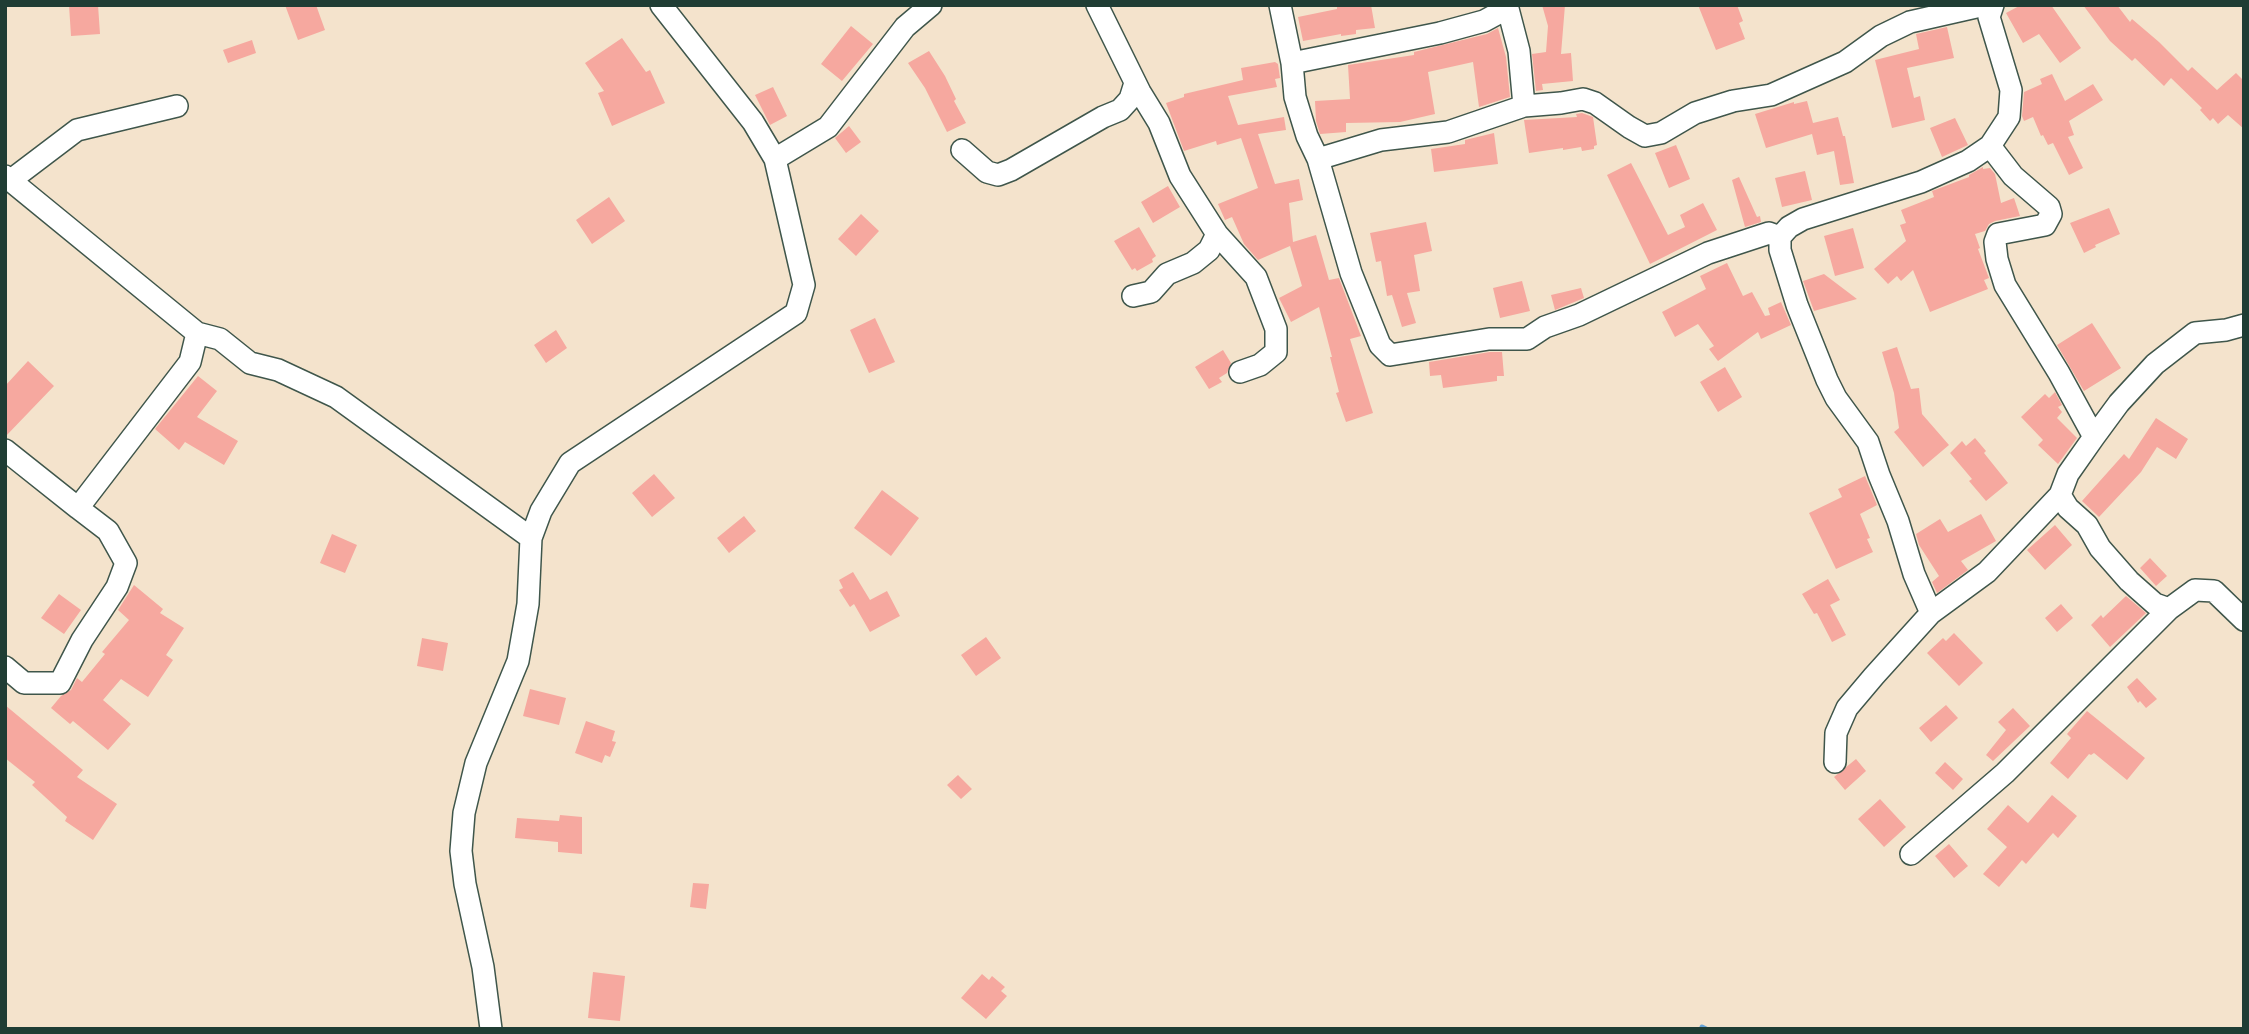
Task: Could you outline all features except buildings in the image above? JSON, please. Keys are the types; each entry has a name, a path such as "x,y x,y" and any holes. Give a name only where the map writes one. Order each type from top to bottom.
{"street":[{"path":"491,1029 483,967 465,884 461,851 464,813 476,764 518,662 528,604 530,538 541,511 570,463 796,313 804,285 775,159 753,122 661,5"},
{"path":"775,159 828,127 905,27 931,5"},
{"path":"1097,5 1135,83 1159,123 1180,176 1217,234 1256,277 1276,329 1276,352 1260,365 1240,372"},
{"path":"1280,5 1292,63 1295,97 1307,136 1318,159 1351,273 1380,345 1390,355 1489,339 1527,339 1545,327 1579,315 1708,253 1769,233 1780,237"},
{"path":"1318,159 1381,140 1448,132 1524,106 1583,99 1595,103 1645,136 1661,133 1695,113 1733,100 1771,96 1845,62 1881,36 1910,22 1985,5"},
{"path":"1931,613 1914,574 1898,521 1868,442 1826,380 1797,305 1780,250 1780,237 1789,227 1803,219 1921,182 1968,161 1990,146 2009,117 2011,90 1990,17 1993,5"},
{"path":"1292,63 1440,33 1484,20 1508,7 1519,51 1524,106"},
{"path":"962,150 987,172 998,175 1011,170 1120,110 1130,99 1135,83"},
{"path":"177,106 77,130 8,178 197,333 220,339 250,363 278,370 336,397 530,538"},
{"path":"1990,146 2013,176 2049,207 2051,214 2045,225 1998,234 1995,242 1997,259 2005,285 2059,373 2094,437"},
{"path":"1133,296 1151,292 1167,274 1193,263 1209,250 1217,234"},
{"path":"1835,762 1836,733 1847,708 1931,613 1987,572 2060,495 2068,474 2094,437 2119,403 2155,363 2195,333 2244,325"},
{"path":"78,509 190,362 197,333"},
{"path":"5,450 108,531 125,563 117,587 82,640 60,683 24,682 5,667"},
{"path":"2060,495 2068,508 2087,525 2100,548 2129,581 2155,604 2169,609"},
{"path":"1911,854 2005,773 2169,609 2195,590 2214,591 2244,620"}],"waterway":[{"path":"1702,1027 1706,1029"}]}
